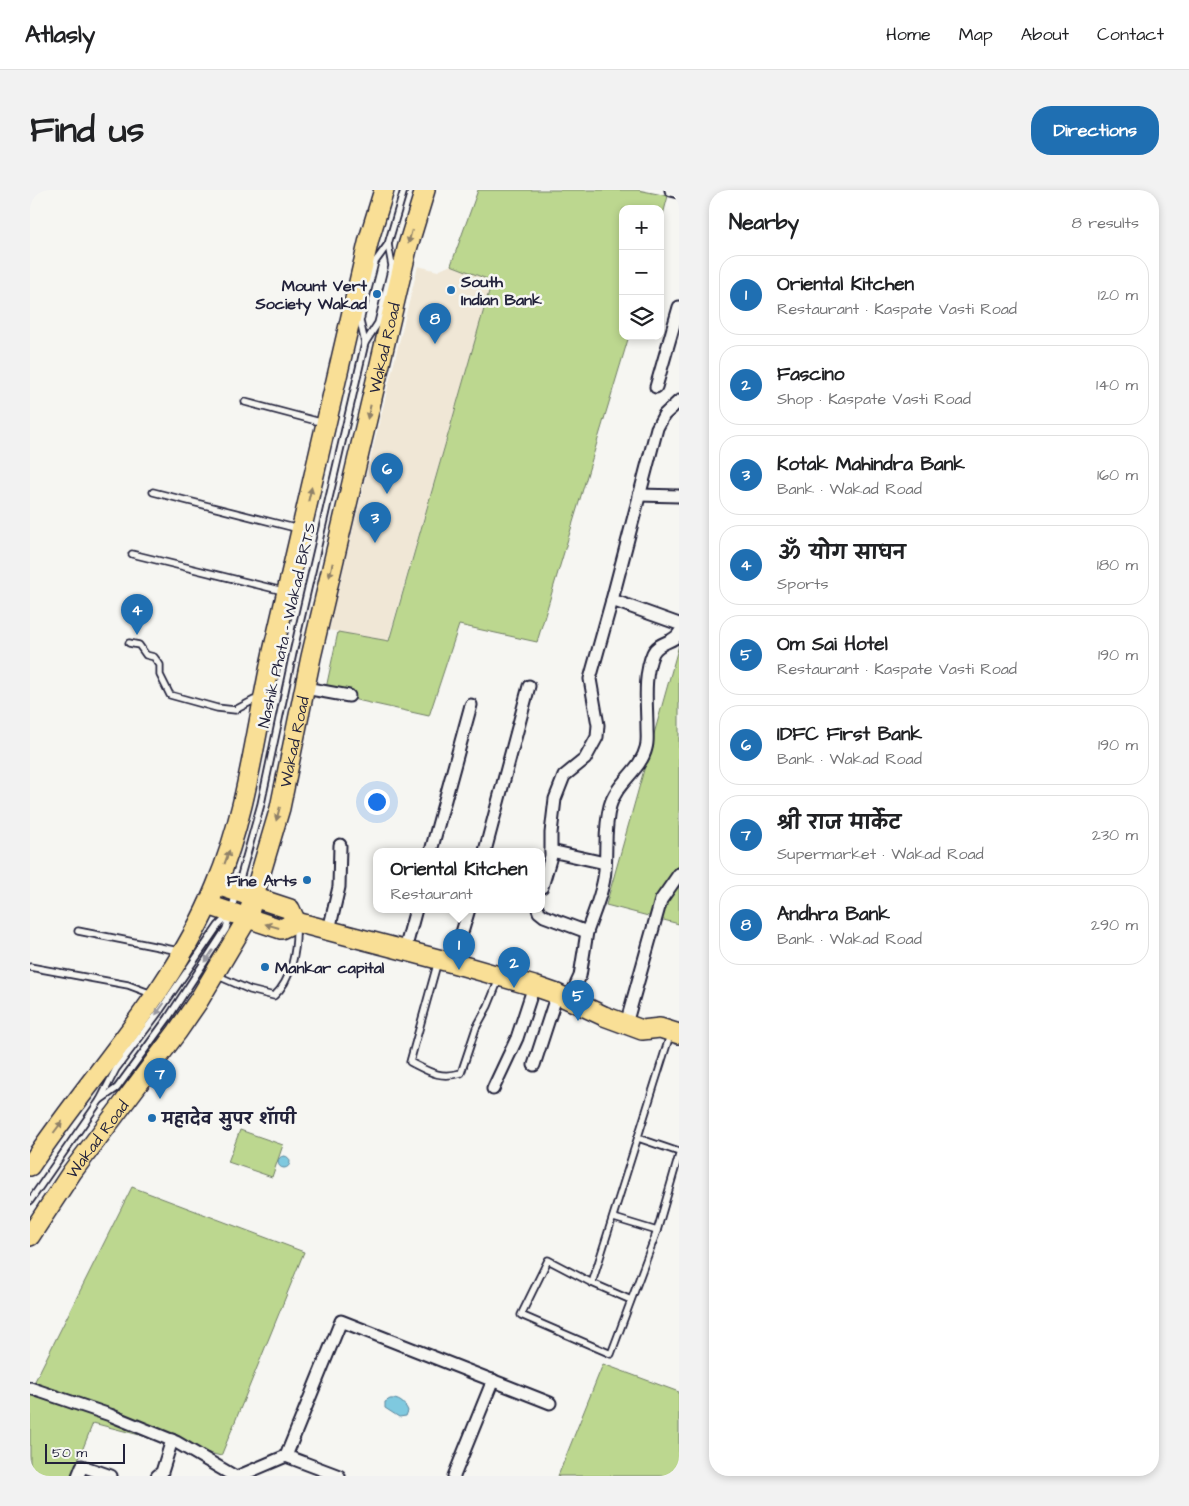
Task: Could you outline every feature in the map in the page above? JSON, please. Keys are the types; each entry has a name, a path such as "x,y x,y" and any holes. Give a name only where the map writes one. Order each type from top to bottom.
{"main road":[{"path":"30,1166 156,995 183,952 217,885 230,847 242,800 326,424 370,239 384,190"},
{"name":"Wakad Road","path":"30,1236 72,1172 177,1032 214,974 239,916 255,896 280,808 305,688 407,249 425,190"},
{"path":"217,885 290,909 296,922"},
{"path":"208,905 281,929 296,922 446,961 534,986 642,1030 660,1028 675,1033"}],"street":[{"path":"671,190 679,192"},
{"path":"656,388 679,307"},
{"path":"545,875 551,851 555,799 564,776 585,759 597,738 598,725 590,679 657,428 664,415 679,401"},
{"path":"639,496 679,496"},
{"path":"612,600 679,624"},
{"path":"534,1065 563,997 580,976 587,932 603,881 605,831 610,804 614,795 637,765 646,749 647,677 653,654 662,644 673,639 679,633"},
{"path":"486,848 529,686"},
{"path":"305,688 349,696"},
{"path":"432,848 471,704"},
{"path":"329,930 339,887 340,845"},
{"path":"551,851 605,863"},
{"path":"626,1024 661,900 679,874"},
{"path":"405,950 415,913"},
{"path":"446,961 466,913"},
{"path":"540,913 587,932"},
{"path":"493,1089 517,1038 534,986"},
{"path":"286,1456 341,1321 550,1403"},
{"path":"454,1476 493,1380"},
{"path":"30,1388 110,1414 172,1440 234,1476"},
{"path":"163,1475 172,1440"},
{"path":"239,1476 286,1456 339,1476"},
{"path":"78,1476 82,1466 111,1476"}],"lane":[{"name":"Nashik Phata - Wakad BRTS","path":"365,343 360,321 375,262 388,244 404,190"},
{"name":"Nashik Phata - Wakad BRTS","path":"239,916 236,891 261,804 293,653 365,343 378,324 390,276 392,266 388,244"},
{"path":"245,402 326,424"},
{"path":"153,492 302,529"},
{"path":"132,554 287,592"},
{"path":"129,643 139,646 146,655 154,657 160,665 160,675 170,695 217,708 235,710 254,700 263,702"},
{"name":"Nashik Phata - Wakad BRTS","path":"30,1201 100,1100 116,1069 161,1009 218,926 239,916"},
{"name":"Nashik Phata - Wakad BRTS","path":"100,1100 117,1088 168,1018 226,929 239,916"},
{"path":"214,974 250,990 274,996 281,990 289,974 297,939 296,922"},
{"path":"78,931 183,952"},
{"path":"446,961 410,1062 429,1072 446,1077 460,1073 476,1028 500,977"},
{"path":"30,967 128,985 156,995"},
{"path":"592,1283 638,1138 675,1033"},
{"path":"631,1300 592,1283 548,1260 522,1315 611,1354 657,1231 679,1154 638,1138"},
{"path":"614,1218 657,1231"}],"shaded area":[{"path":"451,265 492,281 388,641 328,630 418,266 438,271"}],"green space":[{"path":"478,190 638,190 668,196 664,211 664,205 619,205 619,340 628,340 537,642 459,625 429,716 325,693 338,632 389,641 492,281 451,265"},
{"path":"679,645 679,924 606,905"},
{"path":"240,1130 283,1145 272,1177 228,1162"},
{"path":"132,1187 304,1252 221,1456 93,1423 72,1476 30,1476 30,1391"},
{"path":"603,1364 679,1392 679,1476 558,1476"}],"water":[{"path":"282,1156 286,1156 290,1162 286,1168 282,1168 278,1164 278,1160"},
{"path":"390,1399 396,1399 403,1403 408,1411 406,1416 399,1417 385,1408 385,1402"}],"place":[{"name":"South Indian Bank","path":"451,290"},
{"name":"Mount Vert Society Wakad","path":"377,294"},
{"name":"Andhra Bank","path":"435,344"},
{"name":"IDFC First Bank","path":"387,494"},
{"name":"Kotak Mahindra Bank","path":"375,543"},
{"name":"ॐ योग साघन","path":"137,635"},
{"name":"Fine Arts","path":"307,880"},
{"name":"Mankar capital","path":"265,967"},
{"name":"Oriental Kitchen","path":"459,970"},
{"name":"Fascino","path":"514,988"},
{"name":"Om Sai Hotel","path":"578,1021"},
{"name":"श्री राज मार्केट","path":"160,1099"},
{"name":"महादेव सुपर शॅापी","path":"152,1118"}]}
